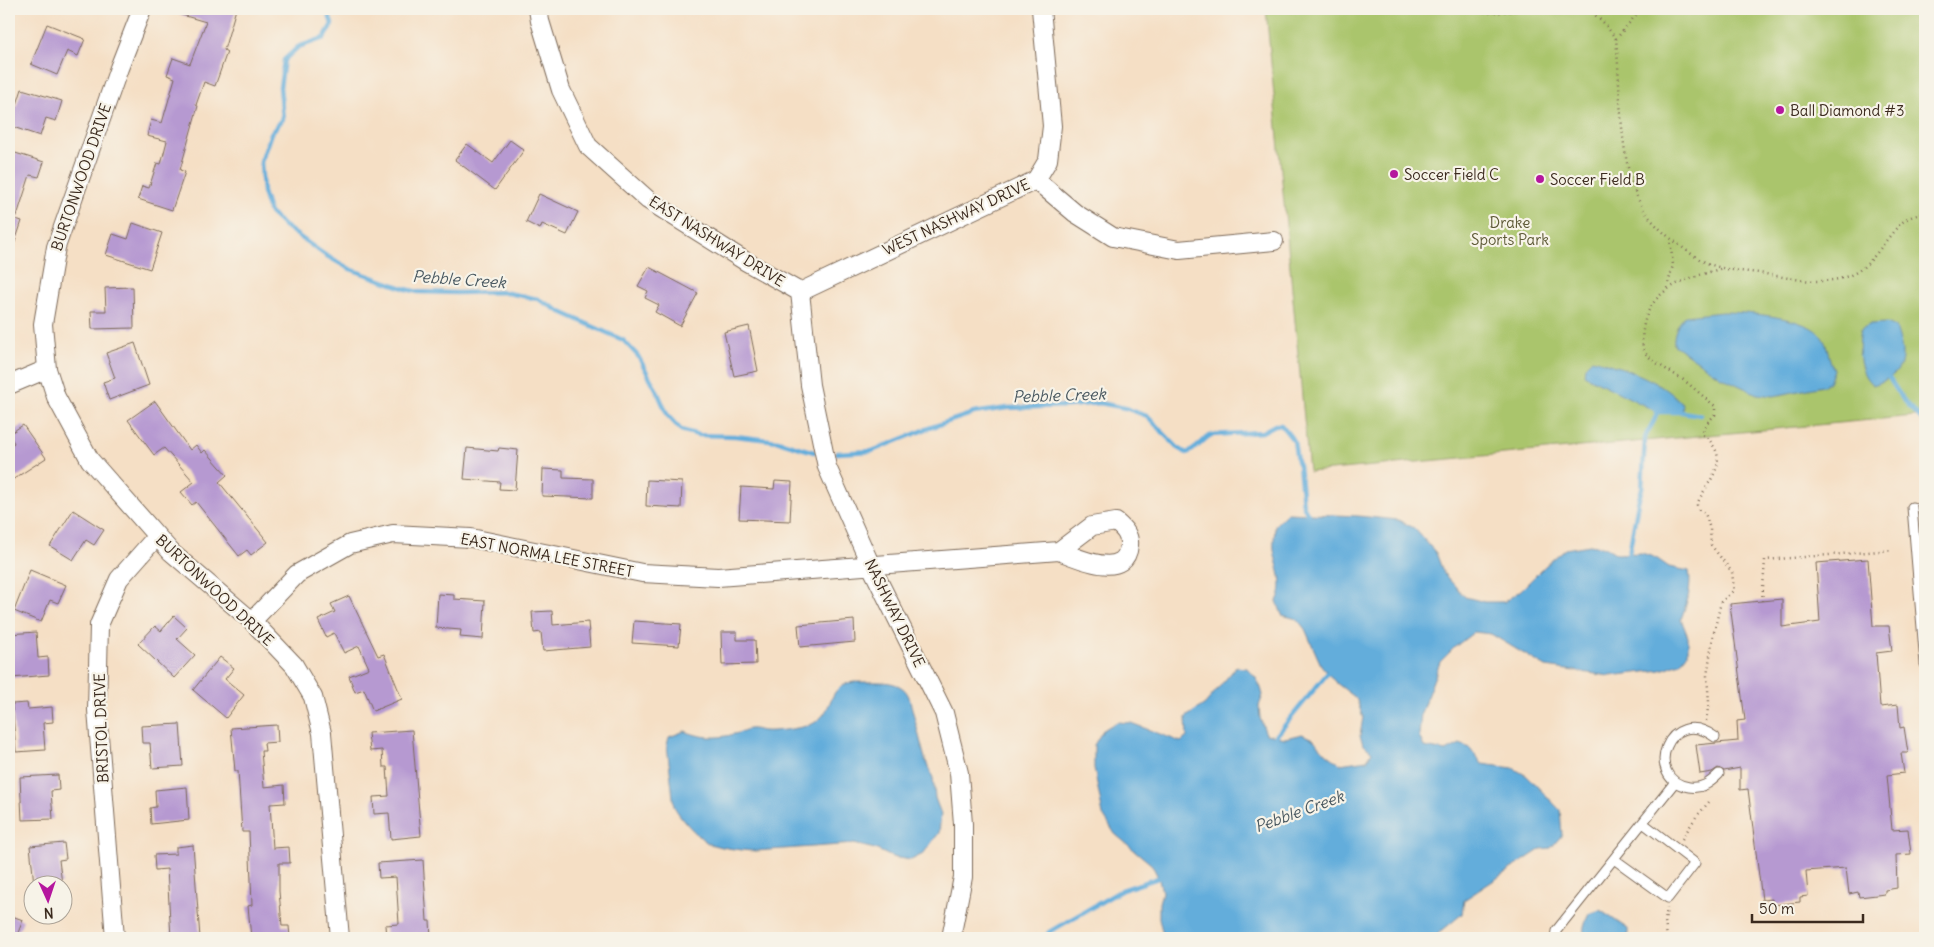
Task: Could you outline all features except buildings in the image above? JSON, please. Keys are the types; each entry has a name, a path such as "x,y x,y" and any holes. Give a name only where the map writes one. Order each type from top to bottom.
{"street":[{"name":"BURTONWOOD DRIVE","path":"142,9 119,68 56,247 43,324 47,369 56,397 90,460 171,552 252,621 294,665 313,697 322,733 340,938"},
{"name":"EAST NASHWAY DRIVE","path":"538,9 561,90 588,146 648,200 745,261 800,292"},
{"name":"WEST NASHWAY DRIVE","path":"800,292 1036,180 1048,160 1052,126 1042,9"},
{"path":"1036,180 1075,213 1113,237 1179,250 1274,241"},
{"name":"NASHWAY DRIVE","path":"800,292 810,385 827,468 872,566 944,713 959,773 963,824 962,877 951,938"},
{"path":"9,385 47,369"},
{"name":"EAST NORMA LEE STREET","path":"252,621 296,574 350,544 393,534 471,538 642,573 718,577 1059,551"},
{"name":"BRISTOL DRIVE","path":"115,938 97,710 99,625 119,579 157,536"}],"lane":[{"path":"1912,507 1925,664"},
{"path":"1715,737 1702,730 1688,729 1678,732 1671,738 1666,747 1663,756 1664,766 1668,775 1675,782 1694,788 1704,786 1719,774"},
{"path":"1555,938 1556,931 1675,782"},
{"path":"1614,859 1668,898 1695,863 1643,822"}],"path":[{"path":"1475,9 1488,13 1545,9"},
{"path":"1588,9 1616,39 1627,163 1640,204 1670,238 1694,256 1723,268 1825,281 1849,276 1866,264 1903,221 1912,216 1925,213"},
{"path":"1616,39 1641,9"},
{"path":"1667,289 1673,265 1670,238"},
{"path":"1702,730 1708,715 1710,702 1707,676 1713,636 1722,602 1734,590 1732,572 1711,546 1710,529 1706,513 1699,510 1697,505 1718,465 1717,452 1707,437 1703,435 1704,427 1715,415 1715,406 1685,381 1662,368 1645,354 1643,347 1645,320 1652,304 1667,289 1682,281 1723,268"},
{"path":"1762,601 1765,560 1893,550"},
{"path":"1676,848 1696,817 1709,802"},
{"path":"1667,938 1668,898"}],"green space":[{"name":"Drake Sports Park","path":"1266,9 1925,9 1925,415 1309,472"}],"water":[{"path":"1722,312 1776,317 1791,320 1815,330 1824,341 1834,370 1829,382 1823,386 1774,396 1757,394 1721,377 1674,345 1676,329 1685,316"},
{"path":"1887,323 1896,327 1901,347 1901,363 1898,370 1892,376 1873,385 1861,367 1859,344 1861,329 1871,324"},
{"path":"1592,359 1642,376 1666,389 1683,405 1682,412 1657,412 1584,375 1585,366"},
{"path":"1287,513 1398,520 1414,528 1436,553 1444,574 1465,597 1485,602 1504,602 1521,590 1565,549 1590,545 1607,548 1617,554 1642,553 1656,558 1669,567 1689,571 1687,601 1681,619 1688,637 1688,654 1680,663 1661,670 1610,676 1546,667 1491,634 1474,632 1440,662 1421,713 1419,736 1424,747 1446,751 1460,744 1470,748 1482,764 1513,768 1527,776 1560,810 1562,835 1551,848 1541,849 1464,900 1462,914 1433,938 1168,938 1163,935 1159,918 1159,903 1162,892 1159,879 1152,865 1115,834 1103,815 1094,768 1094,745 1103,730 1117,722 1131,723 1181,742 1187,737 1186,717 1205,704 1236,667 1247,668 1256,678 1261,688 1263,695 1259,706 1260,718 1266,734 1285,738 1302,734 1313,739 1340,764 1367,760 1372,752 1363,744 1360,736 1363,717 1356,698 1335,682 1321,665 1305,629 1297,619 1282,615 1277,601 1280,595 1281,582 1274,550 1275,525"},
{"path":"854,682 886,682 900,686 909,697 925,759 933,778 935,798 941,814 939,833 923,854 911,860 892,857 875,849 854,844 755,851 717,846 708,843 694,832 680,816 674,806 667,745 669,737 685,731 697,735 716,737 728,736 750,729 775,731 810,725 821,718 834,693 839,688"},
{"path":"1600,910 1628,929 1628,938 1586,938 1584,929 1589,914"}],"waterway":[{"name":"Pebble Creek","path":"327,9 332,24 324,38 298,47 284,60 280,87 283,119 271,133 261,162 263,192 268,208 270,213 283,225 325,255 350,269 406,289 418,292 503,292 538,299 561,312 623,340 638,356 668,416 681,430 698,435 735,436 778,441 814,452"},
{"path":"1889,378 1902,398 1925,423"},
{"name":"Pebble Creek","path":"837,453 872,451 929,428 974,413 1007,408 1100,403 1125,408 1147,416 1178,448 1186,453 1193,450 1211,435 1262,432 1275,425 1281,425 1294,441 1299,465 1303,505 1310,518"},
{"path":"1629,554 1642,488 1645,438 1657,412 1682,412 1700,415"},
{"name":"Pebble Creek","path":"1273,741 1331,669"},
{"name":"Pebble Creek","path":"1045,938 1049,932 1122,890 1164,876"}],"place":[{"name":"Ball Diamond #3","path":"1780,110"},
{"name":"Soccer Field C","path":"1394,174"},
{"name":"Soccer Field B","path":"1540,179"}]}
